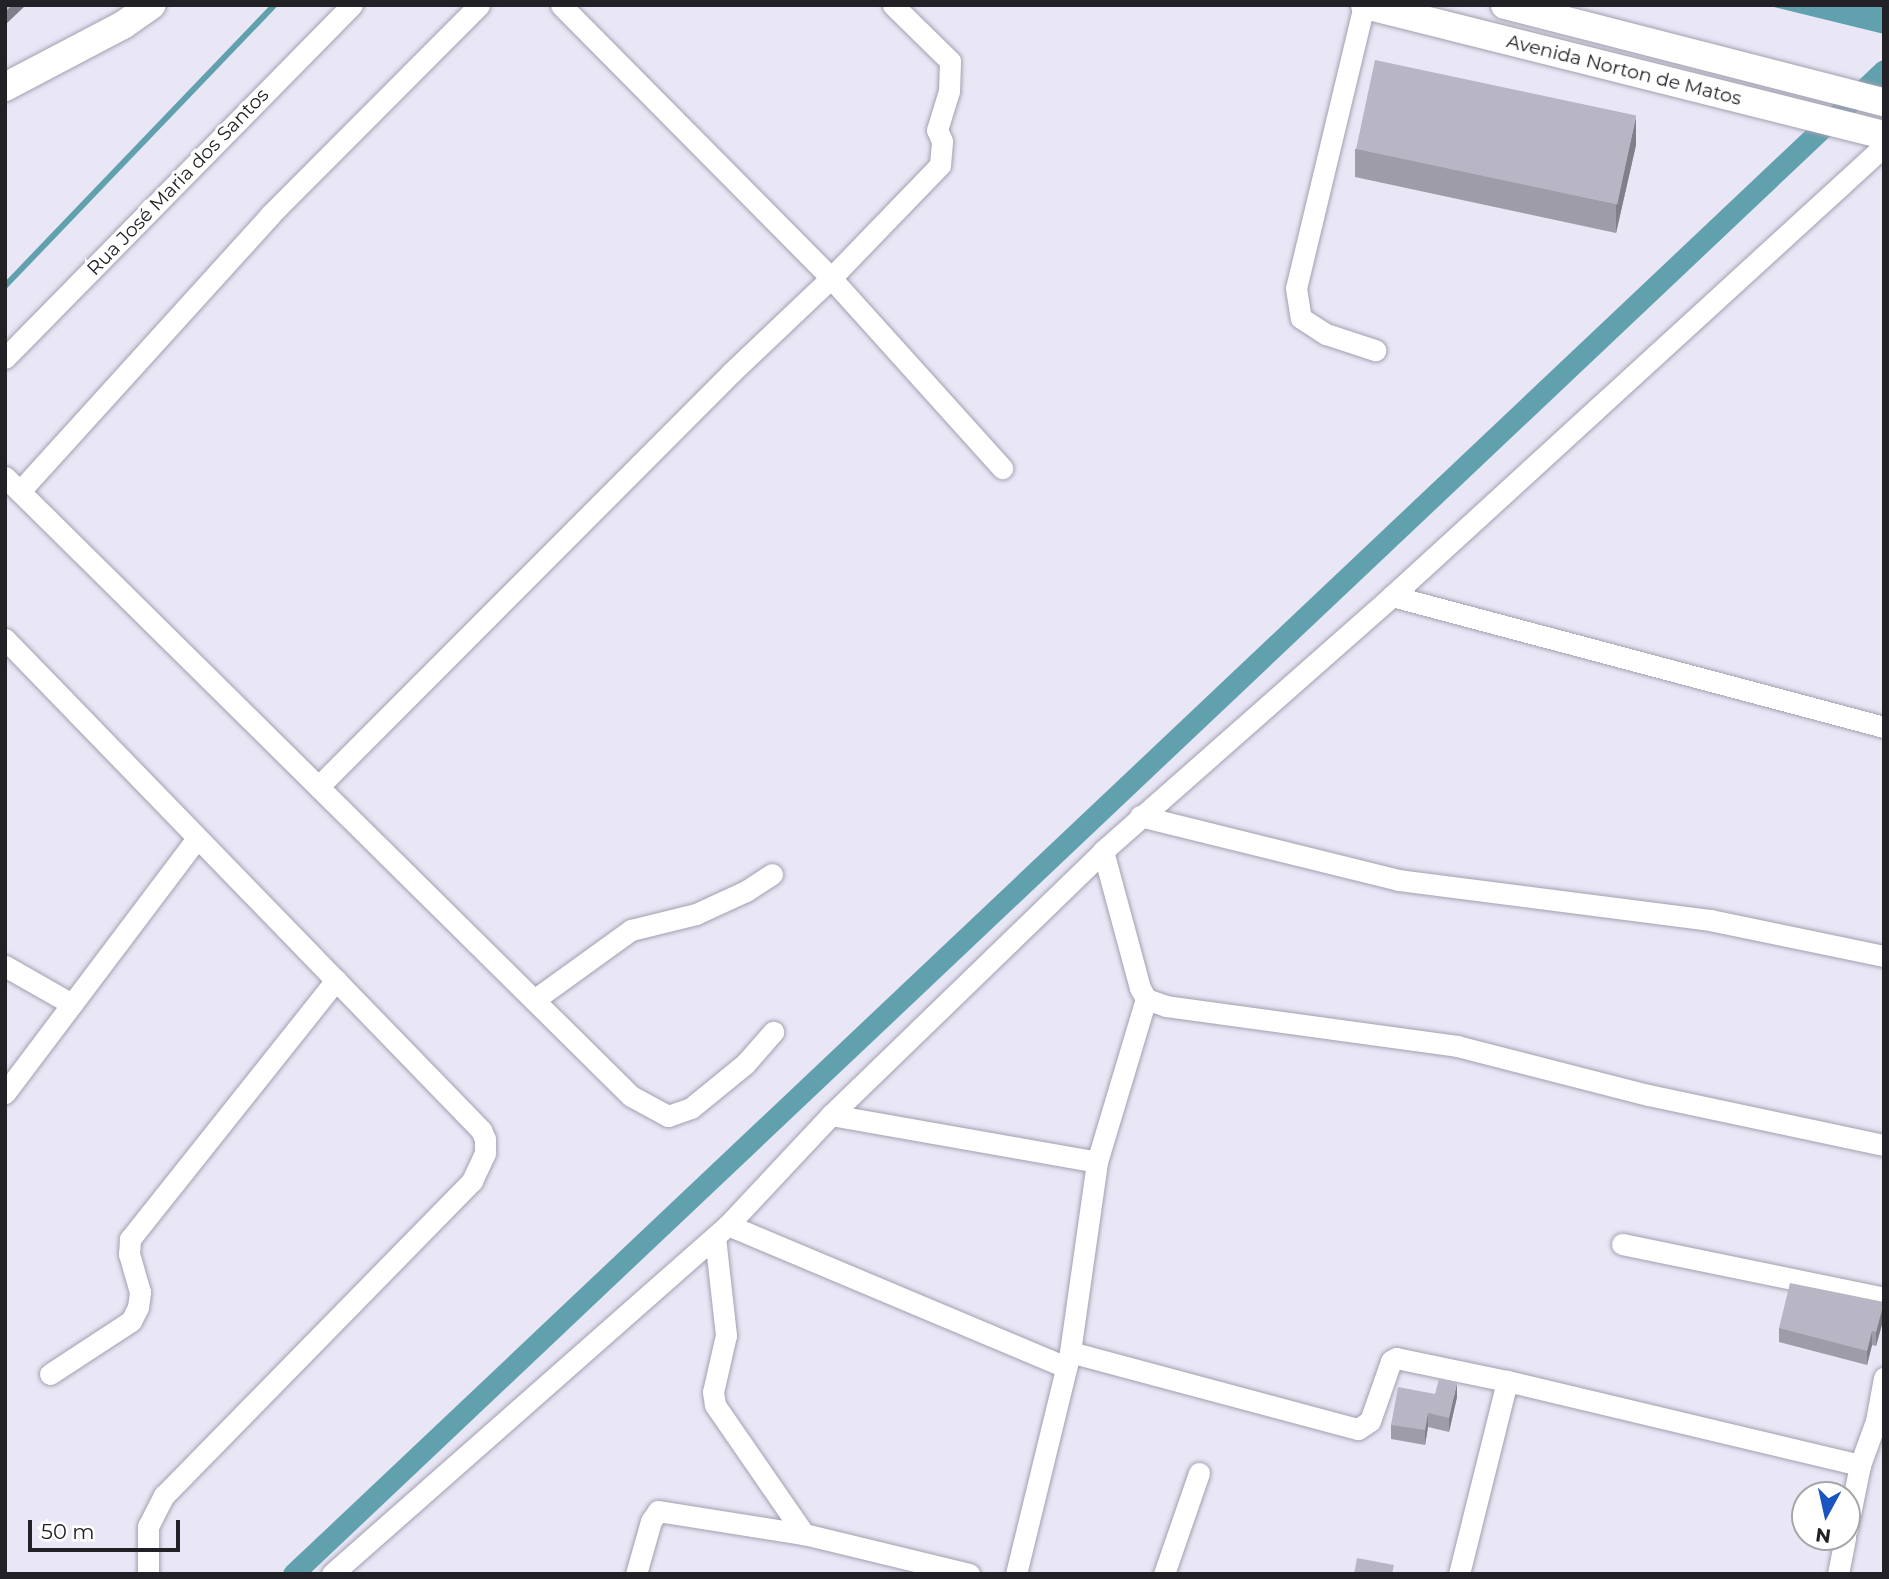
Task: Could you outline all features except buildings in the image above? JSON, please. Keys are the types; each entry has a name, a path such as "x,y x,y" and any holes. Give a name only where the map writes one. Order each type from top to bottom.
{"main road":[{"path":"5,87 122,26 152,5"},
{"name":"Avenida Norton de Matos","path":"1365,5 1879,138"},
{"name":"Avenida Norton de Matos","path":"1505,5 1884,103"}],"street":[{"name":"Rua José Maria dos Santos","path":"5,358 352,5"},
{"path":"479,5 271,215 13,483 631,1096 668,1116 691,1108 745,1064 773,1032"},
{"path":"561,5 831,278 1002,468"},
{"path":"319,786 732,372 831,278 940,165 942,141 937,130 949,91 950,61 893,5"},
{"path":"1365,5 1296,288 1301,318 1326,334 1376,350"},
{"path":"331,1574 721,1231 831,1115 1140,816 1392,596 1879,138"},
{"path":"1392,596 1884,727"},
{"path":"5,639 481,1130 485,1153 472,1181 164,1495 148,1527 148,1574"},
{"path":"1140,816 1398,880 1710,920 1884,956"},
{"path":"5,1093 197,838"},
{"path":"1103,851 1140,988 1146,999 1166,1006 1457,1046 1648,1095 1884,1145"},
{"path":"534,1000 631,930 696,914 746,891 772,874"},
{"path":"5,965 72,1004"},
{"path":"50,1374 131,1321 138,1307 140,1292 129,1254 130,1239 336,980"},
{"path":"1016,1574 1068,1359 1097,1161 1146,999"},
{"path":"831,1115 1097,1161"},
{"path":"721,1231 1068,1359 1358,1429 1370,1421 1391,1361 1396,1359 1507,1381 1860,1465"},
{"path":"721,1231 726,1335 713,1392 715,1405 804,1534"},
{"path":"1622,1244 1884,1298"},
{"path":"1857,1481 1860,1465 1880,1422 1884,1378"},
{"path":"1459,1574 1507,1381"},
{"path":"1164,1574 1199,1474"},
{"path":"636,1574 651,1521 658,1511 804,1534 969,1574"},
{"path":"1838,1574 1843,1551"}],"water":[{"path":"1766,5 1884,5 1884,34"}],"waterway":[{"path":"5,286 274,5"},
{"path":"293,1574 1884,70"}]}
